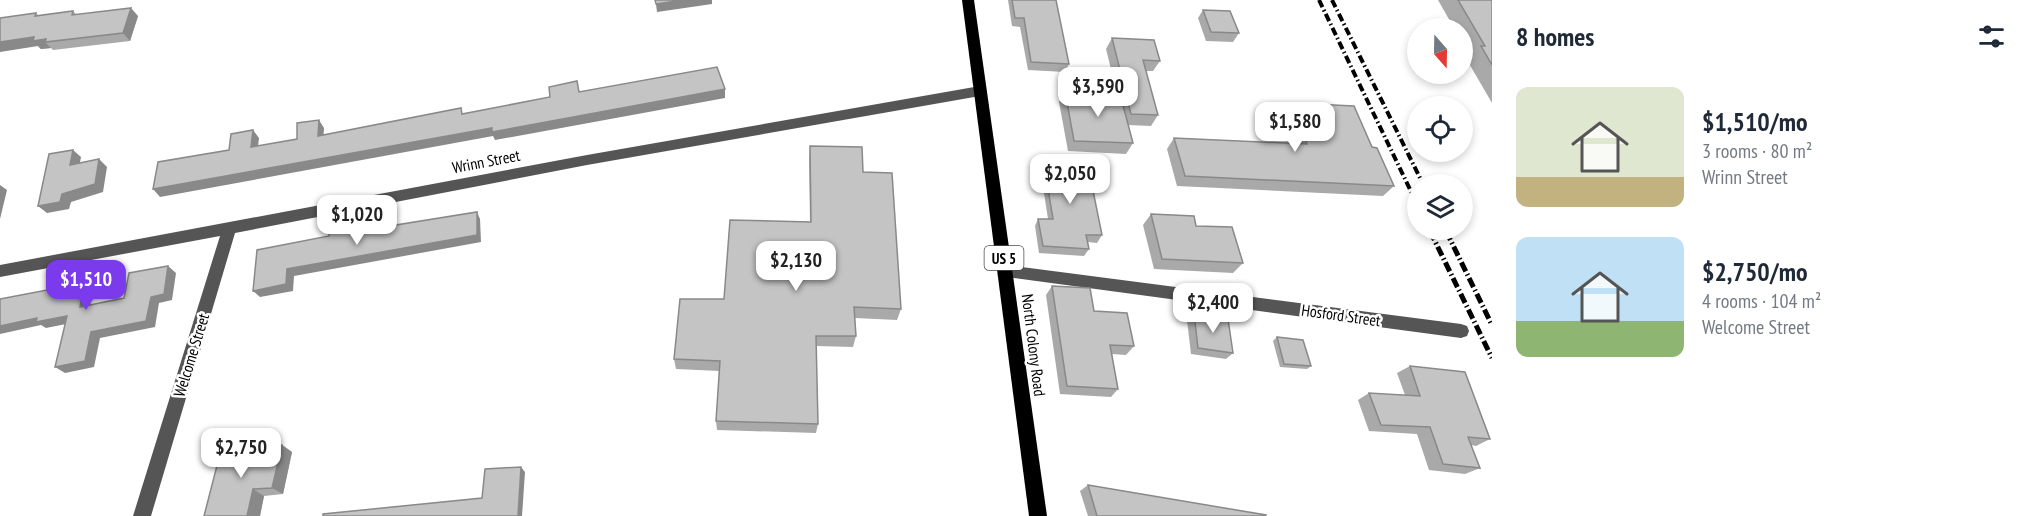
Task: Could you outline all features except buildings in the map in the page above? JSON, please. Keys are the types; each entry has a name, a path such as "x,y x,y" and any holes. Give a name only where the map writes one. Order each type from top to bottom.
{"main road":[{"name":"North Colony Road","path":"968,0 1038,516"}],"street":[{"name":"Wrinn Street","path":"0,271 587,160 980,91"},
{"name":"Welcome Street","path":"142,516 230,229"},
{"name":"Hosford Street","path":"1006,271 1461,331"}],"railway":[{"path":"1319,0 1407,183"},
{"path":"1332,0 1418,174"},
{"path":"1434,240 1492,358"},
{"path":"1450,240 1492,325"}]}
